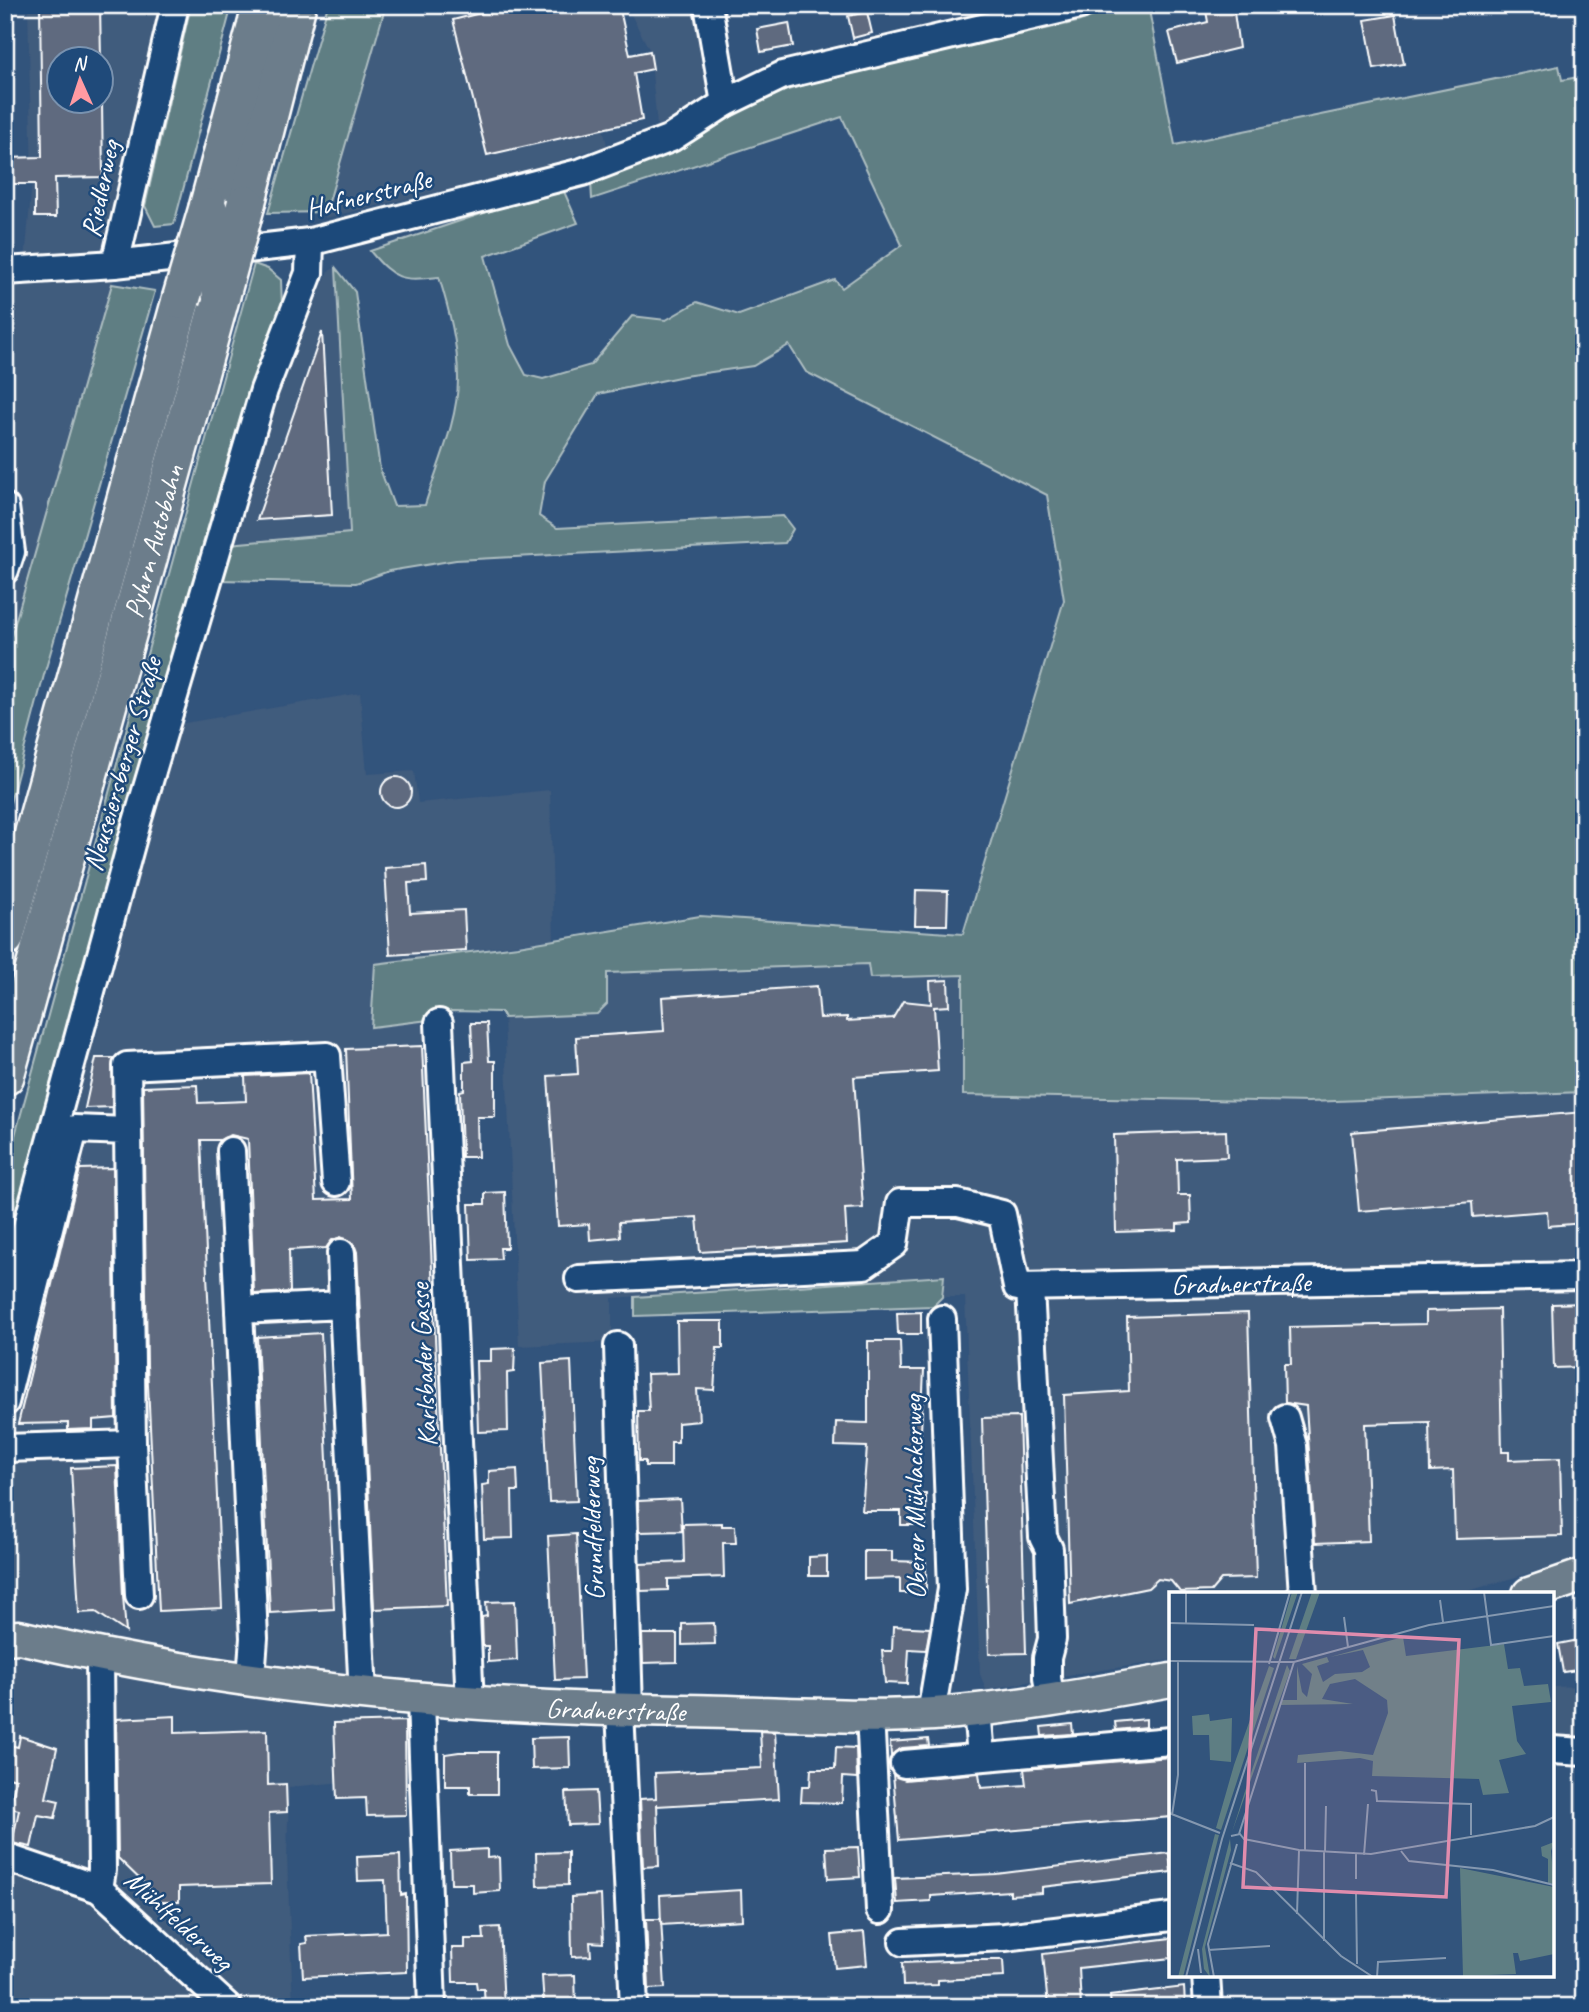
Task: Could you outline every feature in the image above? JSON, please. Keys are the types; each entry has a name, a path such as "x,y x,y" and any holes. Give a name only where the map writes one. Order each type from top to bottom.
{"highway":[{"name":"Pyhrn Autobahn","path":"5,937 262,5"},
{"name":"Pyhrn Autobahn","path":"5,1076 246,204 298,5"}],"main road":[{"path":"1535,1592 1584,1575"},
{"name":"Gradnerstraße","path":"5,1638 19,1637 100,1656 421,1701 625,1710 931,1714 1051,1701 1169,1680"}],"street":[{"name":"Riedlerweg","path":"115,264 175,5"},
{"path":"708,5 725,103"},
{"name":"Hafnerstraße","path":"5,271 115,264 310,242 582,172 671,138 725,103 783,75 1080,5"},
{"name":"Neuseiersberger Straße","path":"5,1307 64,1125 137,822 264,390 309,273 310,242"},
{"path":"5,508 12,552 5,570"},
{"name":"Karlsbader Gasse","path":"439,1023 470,1704"},
{"path":"139,1595 132,1444 127,1066 327,1056 336,1182"},
{"path":"5,1402 64,1125 128,1131"},
{"path":"231,1151 254,1638 251,1678"},
{"path":"579,1279 864,1265 894,1244 900,1202 958,1203 1002,1214 1017,1287 1030,1287 1043,1537 1049,1549 1052,1639 1047,1678 1051,1701"},
{"path":"341,1252 363,1694"},
{"name":"Gradnerstraße","path":"1030,1287 1584,1276"},
{"path":"239,1310 343,1305"},
{"name":"Oberer Mühlackerweg","path":"931,1714 932,1692 951,1589 942,1319"},
{"name":"Grundfelderweg","path":"618,1346 634,2007"},
{"path":"1285,1418 1293,1446 1303,1592"},
{"path":"5,1448 132,1444"},
{"path":"99,1889 102,1870 100,1656"},
{"path":"421,1701 432,2007"},
{"path":"977,1710 981,1756"},
{"path":"870,1714 880,1910"},
{"path":"904,1764 1169,1741"},
{"path":"1554,1750 1584,1752"},
{"name":"Mühlfelderweg","path":"5,1857 99,1889 228,2007"},
{"path":"903,1942 1005,1937 1169,1917"},
{"path":"1206,1977 1208,2007"}],"shaded area":[{"path":"28,5 191,5 145,206 112,284 5,658 5,280 23,283 32,181"},
{"path":"386,5 574,5 607,145 528,171 325,218"},
{"path":"626,5 711,5 721,80 686,114 657,126 650,51"},
{"path":"336,268 350,533 229,544 249,473 280,390 328,271"},
{"path":"360,693 367,774 414,771 418,803 550,790 554,939 375,964 451,1011 477,1707 424,1703 419,1775 289,1787 287,1857 293,2007 5,2007 5,1172 45,1029 95,1042 179,724"},
{"path":"868,964 870,978 962,975 963,1095 1308,1102 1584,1092 1584,1435 1574,1437 1584,1503 1584,1557 1465,1592 1169,1592 1169,1660 986,1690 980,1674 965,1297 942,1297 943,1276 612,1298 612,1342 519,1346 504,1018 597,1014 607,1004 606,973"},
{"path":"1584,1686 1584,1763 1554,1762 1554,1687"}],"green space":[{"path":"191,5 232,5 174,224 155,226 145,206"},
{"path":"328,5 386,5 326,212 268,213"},
{"path":"1125,5 1148,5 1175,145 1559,66 1562,80 1584,76 1584,1092 1308,1102 963,1095 963,975 870,978 868,964 607,973 607,1004 597,1014 504,1018 501,1012 451,1011 445,1018 371,1027 375,964 518,946 700,916 963,934 1064,600 1047,495 806,372 789,345 753,366 684,376 598,394 545,481 539,516 557,528 783,516 793,529 785,543 456,560 389,571 356,583 220,580 229,544 350,533 336,268 355,292 380,469 394,506 425,505 455,411 458,366 452,327 439,277 416,279 399,276 386,268 370,251 562,187 578,223 485,256 510,345 526,375 543,379 591,365 632,316 666,320 697,302 739,315 835,280 842,288 902,245 842,117 592,199 591,182 698,138 760,98 846,73 1077,22"},
{"path":"254,264 268,269 281,280 282,307 5,1269 5,1172"},
{"path":"112,284 155,291 44,675 5,822 5,658"},
{"path":"944,1276 942,1297 933,1306 635,1316 635,1297"}],"building":[{"path":"40,5 100,5 101,46 46,46 46,116 102,116 103,177 55,178 56,217 35,217 35,184 5,184 5,158 42,157"},
{"path":"495,5 619,5 630,55 650,51 653,69 634,73 642,120 487,155 453,20 496,9"},
{"path":"1205,5 1233,5 1239,48 1177,63 1169,32 1208,22"},
{"path":"867,12 872,33 853,38 848,16"},
{"path":"1395,15 1404,64 1374,69 1365,20"},
{"path":"789,23 793,46 761,52 757,29"},
{"path":"322,332 332,515 257,520 279,456"},
{"path":"396,777 407,781 411,792 407,803 396,807 385,803 381,792 385,781"},
{"path":"426,865 427,882 408,883 410,913 464,910 466,950 390,955 385,868"},
{"path":"916,890 948,891 947,925 915,925"},
{"path":"948,980 949,1006 934,1007 938,1071 854,1077 863,1208 845,1209 847,1243 700,1252 697,1217 619,1222 620,1237 590,1240 589,1224 558,1226 548,1076 578,1074 576,1037 664,1031 662,997 817,986 820,1018 847,1017 847,1021 893,1018 903,1001 931,1004 930,981"},
{"path":"471,1023 487,1023 489,1061 495,1061 495,1117 477,1117 478,1157 462,1157 460,1091 464,1090 464,1062 473,1061"},
{"path":"422,1046 447,1606 374,1609 357,1252 354,1244 341,1237 332,1240 326,1248 289,1250 290,1292 254,1294 248,1139 231,1135 220,1140 201,1140 222,1608 159,1611 147,1365 143,1087 197,1085 198,1103 246,1101 245,1076 309,1073 316,1200 352,1199 346,1049"},
{"path":"96,1058 114,1058 112,1107 85,1108"},
{"path":"1584,1112 1584,1223 1548,1226 1547,1211 1473,1217 1472,1202 1359,1211 1352,1132"},
{"path":"1226,1131 1227,1157 1177,1159 1178,1195 1190,1195 1191,1223 1177,1224 1177,1230 1116,1232 1114,1135"},
{"path":"113,1168 116,1418 93,1420 93,1429 68,1430 68,1423 18,1424 80,1169"},
{"path":"505,1192 507,1248 500,1248 501,1259 471,1260 469,1204 485,1204 485,1193"},
{"path":"1584,1303 1584,1367 1554,1368 1552,1304"},
{"path":"1499,1309 1502,1452 1509,1452 1509,1460 1560,1458 1562,1536 1455,1539 1453,1470 1430,1471 1429,1422 1365,1424 1369,1541 1315,1543 1306,1406 1285,1403 1284,1364 1291,1364 1290,1327 1426,1324 1426,1311"},
{"path":"921,1312 921,1334 898,1334 897,1313"},
{"path":"1248,1313 1256,1578 1221,1579 1211,1591 1180,1592 1171,1581 1158,1579 1148,1588 1070,1604 1064,1395 1129,1391 1127,1317"},
{"path":"677,1321 723,1321 723,1348 717,1348 714,1390 697,1389 699,1421 678,1423 678,1442 671,1442 671,1466 645,1466 645,1461 639,1461 638,1411 649,1411 647,1374 678,1373"},
{"path":"321,1333 334,1609 270,1613 257,1337"},
{"path":"868,1341 900,1341 901,1370 924,1370 918,1494 926,1494 926,1525 901,1525 901,1511 862,1511 867,1447 835,1446 836,1422 868,1423"},
{"path":"515,1348 514,1372 507,1373 508,1431 478,1432 476,1361 491,1361 491,1349"},
{"path":"571,1361 577,1501 549,1502 542,1363"},
{"path":"1019,1417 1026,1653 989,1654 982,1418"},
{"path":"117,1466 126,1632 96,1612 79,1613 71,1468"},
{"path":"517,1469 518,1491 512,1491 513,1538 484,1539 482,1485 489,1484 489,1471"},
{"path":"680,1499 682,1531 639,1532 638,1501"},
{"path":"722,1523 722,1526 735,1526 736,1543 723,1543 724,1577 668,1579 668,1590 641,1591 640,1564 684,1562 683,1524"},
{"path":"576,1534 583,1679 555,1680 548,1536"},
{"path":"864,1551 892,1551 892,1561 926,1562 926,1593 900,1593 900,1578 864,1579"},
{"path":"827,1556 827,1576 809,1576 809,1557"},
{"path":"515,1601 517,1660 488,1662 488,1646 483,1646 482,1617 487,1616 486,1602"},
{"path":"714,1623 715,1644 682,1645 682,1624"},
{"path":"893,1626 930,1628 926,1650 909,1649 907,1684 885,1683 882,1651 892,1651"},
{"path":"642,1634 677,1634 677,1662 643,1663"},
{"path":"1584,1639 1584,1669 1563,1672 1558,1644"},
{"path":"175,1716 175,1733 267,1730 268,1785 286,1784 287,1812 269,1813 271,1884 179,1887 179,1902 155,1902 153,1892 118,1858 116,1719"},
{"path":"1146,1719 1146,1727 1116,1730 1115,1722"},
{"path":"405,1721 406,1815 367,1816 366,1798 337,1799 334,1723"},
{"path":"1072,1724 1073,1734 1042,1736 1041,1727"},
{"path":"760,1731 775,1732 779,1799 657,1806 659,1866 643,1867 640,1799 656,1798 655,1773 762,1768"},
{"path":"20,1736 57,1748 46,1798 59,1801 55,1818 38,1815 31,1847 12,1843 19,1810 10,1808 16,1779 5,1776 5,1744 18,1747"},
{"path":"569,1737 570,1768 532,1769 531,1738"},
{"path":"928,1739 929,1746 902,1748 891,1756 890,1742"},
{"path":"836,1747 856,1748 857,1778 843,1777 842,1803 801,1802 802,1786 810,1786 811,1769 835,1769"},
{"path":"497,1752 497,1794 470,1794 470,1786 445,1786 445,1754"},
{"path":"1169,1757 1169,1817 899,1840 893,1774 905,1780 979,1773 981,1788 1026,1785 1024,1769"},
{"path":"596,1791 598,1824 568,1825 566,1792"},
{"path":"858,1847 860,1877 828,1879 826,1848"},
{"path":"487,1849 487,1858 499,1857 500,1891 473,1893 473,1884 451,1884 450,1851"},
{"path":"568,1852 568,1885 537,1886 536,1853"},
{"path":"1169,1853 1169,1872 1042,1887 1042,1893 1010,1895 1010,1891 931,1896 931,1901 897,1903 895,1878 996,1874"},
{"path":"400,1855 401,1895 406,1894 407,1972 303,1977 301,1944 307,1943 306,1936 387,1932 385,1880 358,1881 357,1857"},
{"path":"741,1890 742,1920 661,1925 660,1895"},
{"path":"601,1895 603,1943 590,1942 591,1956 572,1957 571,1897"},
{"path":"646,1919 661,1919 665,1988 649,1989"},
{"path":"500,1927 504,2007 485,2007 484,1989 477,1989 476,1982 453,1982 452,1948 465,1948 465,1939 484,1939 483,1928"},
{"path":"864,1932 867,1965 835,1968 832,1935"},
{"path":"1169,1938 1169,1958 1079,1968 1081,2007 1048,2007 1043,1954"},
{"path":"1003,1960 1004,1977 938,1980 938,1985 903,1986 902,1963"},
{"path":"575,1975 576,2005 544,2007 542,1976"},
{"path":"1184,1987 1185,2004 1111,2007 1110,1996"}]}
